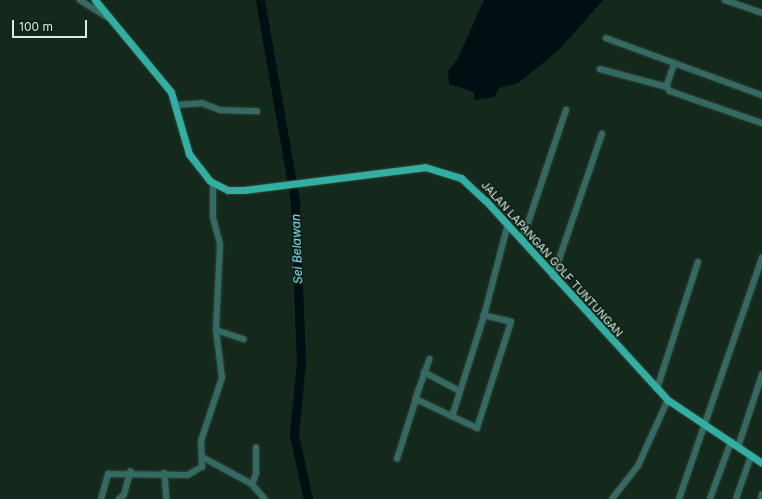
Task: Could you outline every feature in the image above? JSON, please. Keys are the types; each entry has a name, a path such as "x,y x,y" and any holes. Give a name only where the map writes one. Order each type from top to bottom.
{"main road":[{"path":"95,0 107,17"},
{"name":"JALAN LAPANGAN GOLF TUNTUNGAN","path":"107,17 167,87 176,105 188,154 213,183 233,190 317,178 418,167 444,170 471,186 508,224 553,277 668,400 762,463"}],"street":[{"name":"JALAN LAPANGAN GOLF TUNTUNGAN","path":"80,0 107,17"},
{"path":"725,0 762,13"},
{"path":"606,38 762,95"},
{"path":"667,87 675,63"},
{"path":"600,69 667,87 672,92 762,123"},
{"path":"176,105 202,103 220,110 258,111"},
{"path":"522,241 566,110"},
{"path":"553,277 602,134"},
{"path":"101,499 108,474 130,472 194,473 202,467 204,458 201,441 222,382 216,330 220,244 213,217 213,183"},
{"path":"452,418 484,316 508,224"},
{"path":"679,499 704,424 760,270 762,258"},
{"path":"657,389 698,262"},
{"path":"416,399 452,418 476,428 481,421 511,322 484,316"},
{"path":"216,330 244,338"},
{"path":"398,459 424,372 430,359"},
{"path":"424,372 460,391"},
{"path":"738,447 762,375"},
{"path":"612,499 638,466 668,400"},
{"path":"710,499 731,442"},
{"path":"252,484 256,474 256,448"},
{"path":"736,499 751,456"},
{"path":"204,458 252,484 265,499"},
{"path":"119,499 124,495 130,472"},
{"path":"165,473 168,499"},
{"path":"761,499 762,495"}],"shaded area":[{"path":"484,0 603,0 559,50 518,83 499,88 494,97 474,100 474,92 449,84 448,71 457,60"}],"waterway":[{"name":"Sei Belawan","path":"260,0 295,201 301,362 294,435 308,499"}]}
